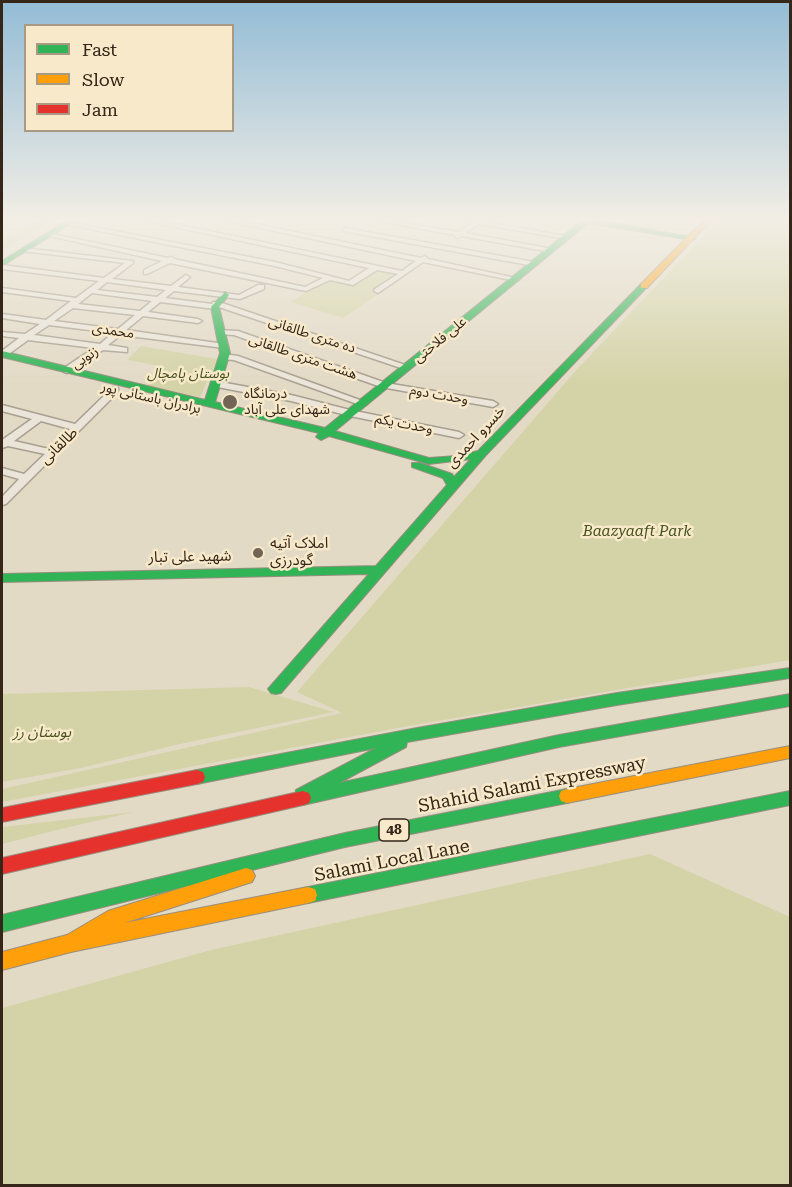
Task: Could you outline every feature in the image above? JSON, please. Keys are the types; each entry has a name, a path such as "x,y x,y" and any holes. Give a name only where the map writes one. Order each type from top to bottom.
{"main road":[{"name":"علی فلاحتی","path":"322,436 523,273"},
{"name":"خسرو احمدی","path":"276,689 482,453 657,273"},
{"path":"209,404 223,345 219,302"},
{"name":"برادران باستانی پور","path":"2,357 209,404 322,436 448,476 453,485"},
{"name":"برادران باستانی پور","path":"2,357 115,390 429,461 465,472"},
{"name":"برادران باستانی پور","path":"429,461 457,459 482,453"},
{"path":"411,463 429,461"},
{"name":"شهید علی تبار","path":"2,578 379,570"},
{"path":"2,815 417,734 618,699 790,674"},
{"path":"2,866 559,741 790,700"},
{"path":"288,802 417,734"},
{"name":"Shahid Salami Expressway","path":"2,924 345,840 790,752"},
{"name":"Salami Local Lane","path":"2,961 71,943 790,798"},
{"path":"71,943 108,920 210,889 345,840"}],"street":[{"path":"60,273 171,288 219,302"},
{"path":"2,357 115,273"},
{"path":"232,273 306,289 329,278"},
{"path":"309,273 350,284 366,273"},
{"path":"378,291 403,273"},
{"path":"487,273 516,279"},
{"name":"زنوبی","path":"67,370 100,348 186,277"},
{"path":"90,291 159,300 219,302 240,297 261,287"},
{"path":"2,290 142,314 198,321"},
{"name":"ده متری طالقانی","path":"219,302 407,367"},
{"name":"محمدی","path":"2,315 223,345"},
{"name":"هشت متری طالقانی","path":"223,345 235,333 384,386"},
{"path":"5,334 124,350"},
{"path":"223,345 235,358 363,403"},
{"name":"وحدت یکم","path":"215,384 291,398 350,413 459,435"},
{"name":"وحدت دوم","path":"384,386 493,404"},
{"name":"طالقانی","path":"2,502 115,390"},
{"path":"2,408 78,428"},
{"path":"4,443 39,418"},
{"path":"4,443 52,453"},
{"path":"2,471 26,478"}],"green space":[{"path":"372,273 398,273 378,289 383,291 343,318 290,302 329,279 352,285"},
{"name":"Baazyaaft Park","path":"668,273 790,273 790,660 398,728 2,802 2,789 342,713 297,692 579,367"},
{"name":"بوستان پامچال","path":"141,346 217,359 200,397 147,386 166,367 127,360"},
{"name":"بوستان رز","path":"249,687 334,712 180,744 81,768 2,782 2,694"},
{"path":"134,812 61,829 2,844 2,827"},
{"path":"650,854 790,917 790,1185 2,1185 2,1008 211,950"}],"traffic: fast":[{"path":"321,437 522,273"},
{"path":"276,689 482,453 644,286"},
{"path":"209,404 225,353 215,307 225,295"},
{"path":"2,354 327,432 429,461 457,459 482,453"},
{"path":"416,465 448,476 453,485"},
{"path":"2,578 379,570"},
{"path":"197,777 417,734 617,699 790,673"},
{"path":"303,798 559,741 790,700"},
{"path":"302,795 400,743"},
{"path":"2,924 345,840 567,796"},
{"path":"308,895 790,798"}],"traffic: slow":[{"path":"644,286 656,273"},
{"path":"567,796 790,752"},
{"path":"71,943 108,920 246,876"},
{"path":"2,961 71,943 308,895"}],"traffic: jam":[{"path":"2,815 197,777"},
{"path":"2,866 303,798"}],"place":[{"name":"درمانگاه شهدای علی آباد","path":"230,402"},
{"name":"املاک آتیه گودرزی","path":"258,553"}]}
